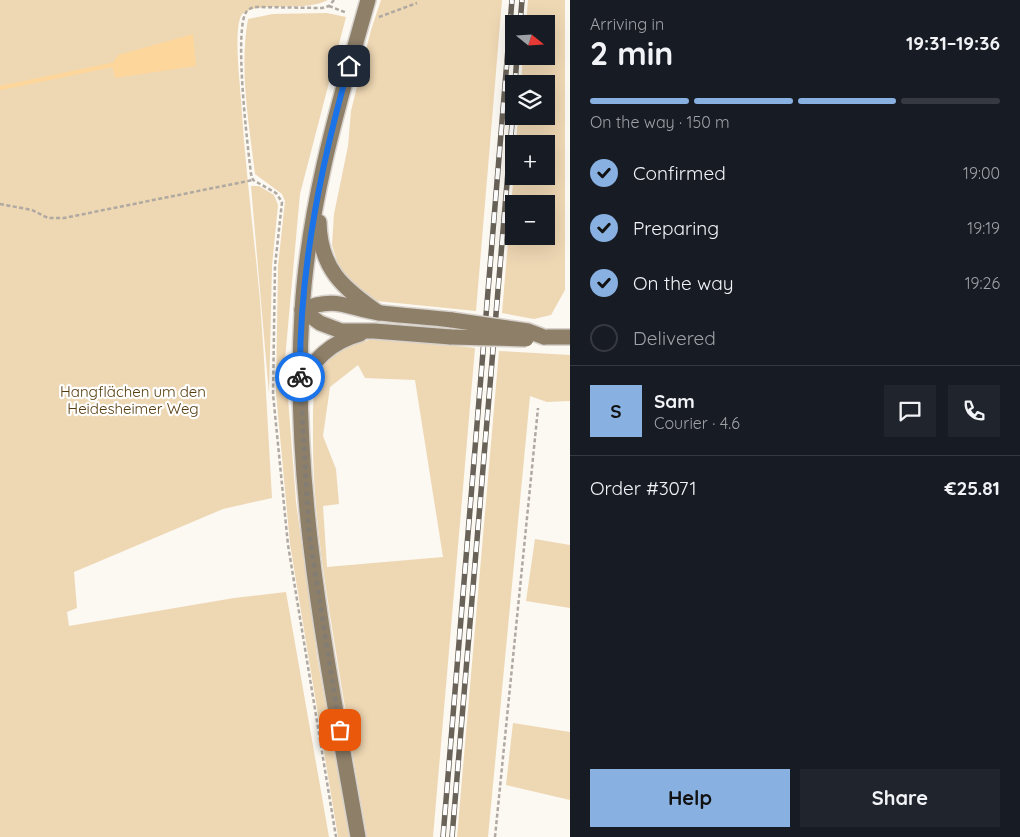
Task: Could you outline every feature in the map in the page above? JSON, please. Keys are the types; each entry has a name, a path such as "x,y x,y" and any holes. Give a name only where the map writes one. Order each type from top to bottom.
{"main road":[{"path":"358,837 327,658 309,533 300,401 302,310 320,180 368,0"},
{"path":"320,180 319,234 325,255 334,274 348,291 379,313"},
{"path":"302,310 313,305 337,302 379,313 452,320 528,331 544,337"},
{"path":"302,310 320,323 340,331 374,331 451,337 570,338"},
{"path":"300,401 304,382 313,364 330,347 350,337 374,331"}],"path":[{"path":"253,180 243,87 241,43 247,11 254,7 322,8 329,6 334,0"},
{"path":"379,17 417,3"},
{"path":"329,6 347,13"},
{"path":"0,204 32,210 48,218 64,218 253,180 276,193 282,202 275,266 273,394 288,545 336,837"},
{"path":"495,837 538,408"}],"green space":[{"name":"Hangflächen um den Heidesheimer Weg","path":"0,0 328,0 307,6 271,7 250,10 242,14 239,21 238,56 247,175 262,325 272,498 223,509 74,572 77,608 67,612 69,626 234,598 286,592 329,837 0,837"},
{"path":"381,0 502,0 476,311 377,301 361,292 339,268 332,245 334,214 348,146 351,111 371,30"},
{"path":"528,0 565,0 565,290 551,315 534,319 502,313 508,245 555,245 555,195 512,195 513,185 555,185 555,135 517,135 517,125 555,125 555,75 522,75 522,65 555,65 555,15 527,15"},
{"path":"327,13 346,17 300,194 285,359 296,502 318,662 350,837 338,837 290,544 276,393 278,266 285,201 282,194 255,174 248,116 244,57 248,19 273,14"},
{"path":"251,186 259,186 274,195 278,205 272,266 269,394"},
{"path":"390,338 475,348 433,837 367,837 321,555 313,463 313,416 318,376 327,360 342,348 351,344","holes":["358,365 365,378 415,380 443,557 327,567 323,506 339,504 336,469 323,436 330,387"]},
{"path":"499,351 570,355 570,401 547,402 530,396 488,837 457,837"},
{"path":"535,539 570,545 570,608 526,601"},
{"path":"513,723 570,732 570,800 506,785"}],"shaded area":[{"path":"193,34 196,66 115,78 112,65 118,55"}],"waterway":[{"path":"0,88 112,65"}],"railway":[{"path":"443,837 512,0"},
{"path":"521,15 522,0"},
{"path":"516,65 516,75"},
{"path":"452,837 512,125"}],"way so far":[{"path":"300,377 309,533 327,658 340,730"}],"route":[{"path":"300,377 302,310 309,248 320,180 349,66"}]}
